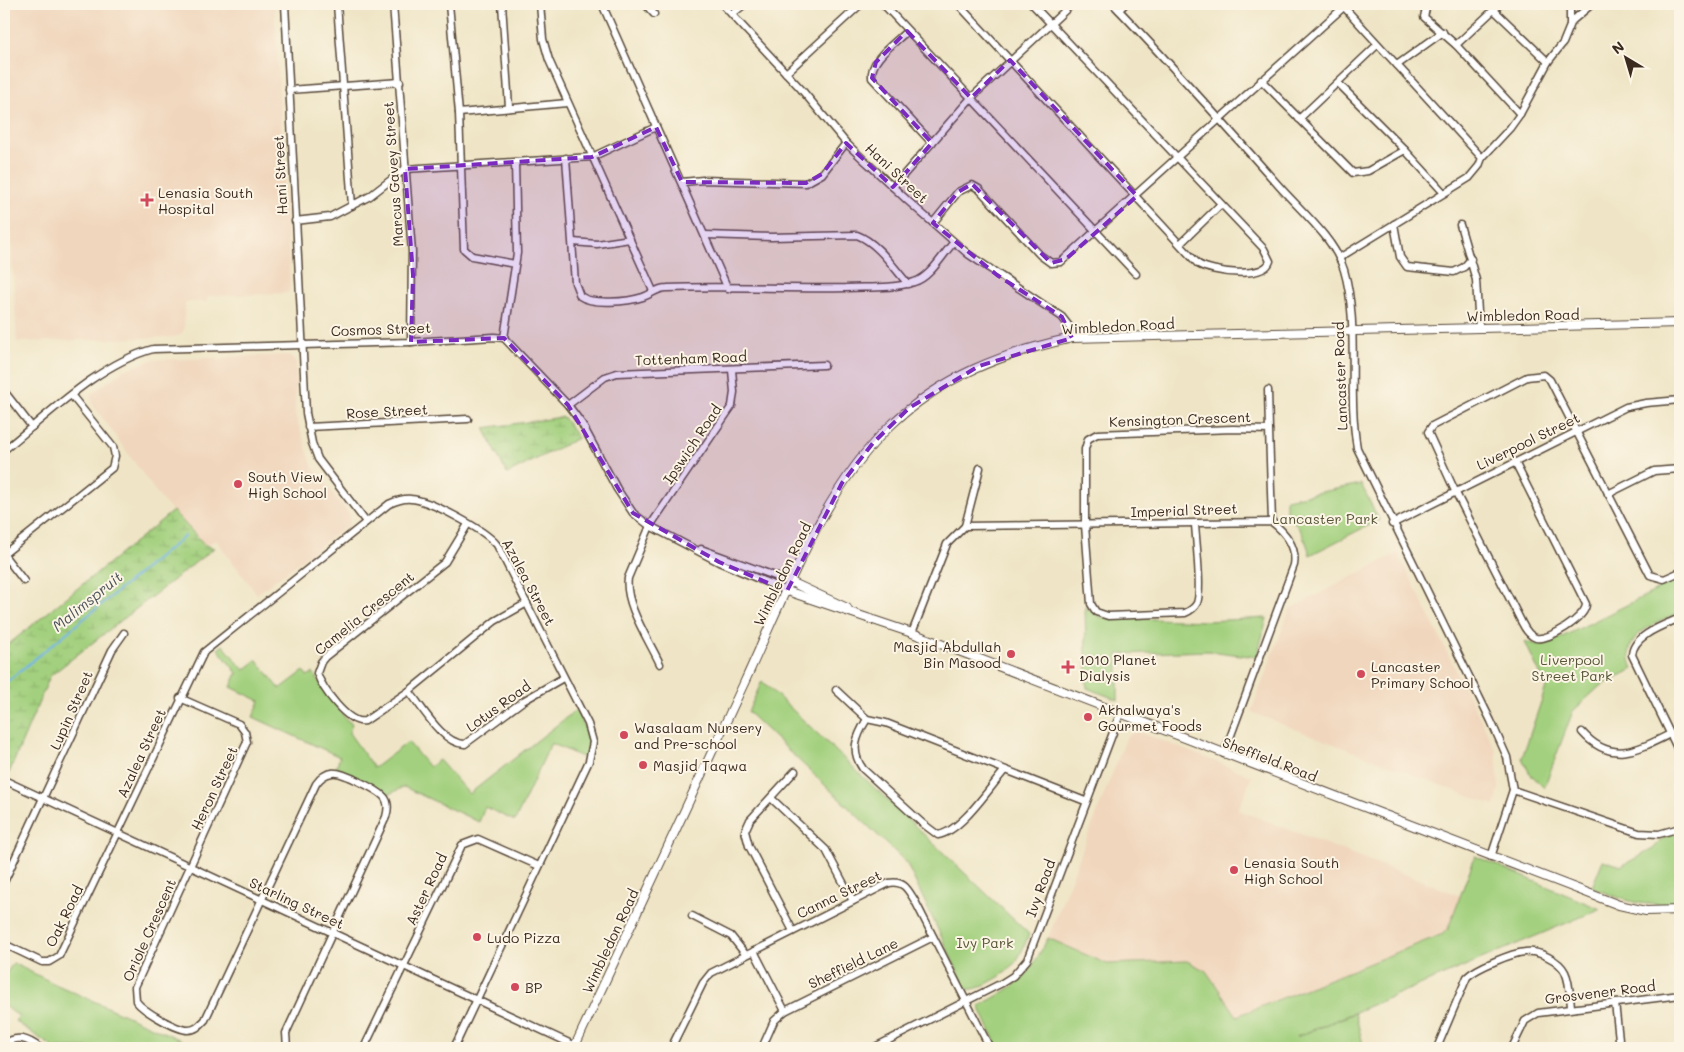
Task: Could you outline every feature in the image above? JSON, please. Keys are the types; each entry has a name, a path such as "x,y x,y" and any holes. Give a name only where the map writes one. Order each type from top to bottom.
{"street":[{"name":"Hani Street","path":"285,4 295,221 308,427 318,459 366,522"},
{"path":"337,4 352,206"},
{"name":"Marcus Gavey Street","path":"392,4 400,82 413,276 411,342"},
{"path":"449,4 459,112 464,249 472,256 515,264"},
{"path":"502,4 509,108"},
{"path":"540,4 546,52 653,290"},
{"path":"602,4 728,289"},
{"path":"645,4 654,14"},
{"name":"Hani Street","path":"722,4 786,73 846,143 954,242 997,275 1062,317 1069,326 1072,338"},
{"path":"732,14 745,4"},
{"path":"786,73 861,4"},
{"path":"883,4 1136,274"},
{"path":"958,4 1198,264 1211,270 1257,272 1267,267 1270,261 1264,249 1032,4"},
{"path":"893,187 971,98 1072,4"},
{"name":"Lancaster Road","path":"1113,4 1219,118 1327,240 1339,258 1348,292 1353,424 1357,448 1392,524 1500,739 1510,768 1513,790 1491,857"},
{"path":"1118,10 1125,4"},
{"path":"1428,4 1424,16 1456,45 1520,114"},
{"path":"1456,45 1500,4"},
{"path":"1339,258 1469,178 1479,166 1482,158 1510,128 1520,114 1548,62 1563,43 1570,24 1570,4"},
{"path":"1570,24 1592,4"},
{"path":"933,223 958,192 972,185 979,189 1040,256 1052,263 1066,259 1137,196 1219,118 1345,6 1377,46 1397,65 1482,158"},
{"path":"1494,10 1548,62"},
{"path":"908,31 876,62 871,73 872,78 932,143"},
{"path":"1397,65 1443,32"},
{"path":"1299,119 1377,46"},
{"path":"1261,80 1353,173 1368,171 1405,150"},
{"path":"289,90 400,82"},
{"path":"1338,83 1444,192"},
{"path":"459,112 567,102"},
{"path":"295,221 330,217 380,189 405,169 592,157 656,128"},
{"path":"682,182 703,180 806,183 822,174 846,143"},
{"path":"566,158 575,283 580,296 585,299 600,302 637,298 653,290 672,288 875,287 908,284 924,277 954,242"},
{"path":"515,162 518,224 515,264 504,338 568,405 582,424 628,508 650,526 719,562 787,592"},
{"path":"1180,244 1221,204"},
{"path":"1394,224 1400,257 1408,266 1454,272 1464,267 1471,259"},
{"path":"1460,225 1471,259 1478,294 1479,328"},
{"path":"705,235 771,237 857,235 879,252 908,284"},
{"path":"573,242 597,244 630,239"},
{"name":"Wimbledon Road","path":"576,1048 791,582 842,482 873,443 909,408 945,383 973,368 1019,351 1072,338 1680,323"},
{"name":"Cosmos Street","path":"4,450 122,359 153,349 504,338"},
{"name":"Tottenham Road","path":"568,405 611,374 824,365"},
{"name":"Ipswich Road","path":"660,664 629,600 626,588 628,578 650,526 732,406 734,392 732,370"},
{"path":"1515,462 1586,604 1584,614 1577,621 1548,636 1536,638 1526,629 1429,436 1429,429 1527,377 1544,374 1550,380 1650,575 1664,579 1680,572"},
{"path":"1268,390 1269,430"},
{"path":"4,391 32,427"},
{"path":"24,581 4,555 112,468 115,456 113,447 72,396"},
{"name":"Liverpool Street","path":"1392,524 1455,491 1635,404 1680,400"},
{"name":"Rose Street","path":"308,427 468,419"},
{"name":"Kensington Crescent","path":"1085,524 1085,449 1091,436 1097,434 1233,429 1269,430 1272,522"},
{"path":"912,633 947,544 965,526 980,468"},
{"path":"1608,494 1654,471 1680,469"},
{"name":"Azalea Street","path":"118,833 195,665 209,646 389,504 411,498 433,506 486,533 497,544 592,733 592,749 454,1048"},
{"name":"Imperial Street","path":"965,526 1195,524 1229,521 1272,522"},
{"path":"1224,754 1296,558 1284,532 1272,522"},
{"name":"Camelia Crescent","path":"468,524 445,562 325,657 318,667 317,673 323,685 344,712 355,721 365,722 408,691 496,621 527,603"},
{"path":"1085,524 1091,604 1096,612 1108,616 1185,613 1196,606 1198,592 1195,524"},
{"path":"692,547 791,582"},
{"name":"Sheffield Road","path":"791,582 855,613"},
{"name":"Sheffield Road","path":"787,592 912,633 1620,905 1646,911 1680,910"},
{"path":"1680,618 1640,639 1632,649 1632,655 1680,754"},
{"name":"Lupin Street","path":"4,882 112,650 124,633"},
{"name":"Lotus Road","path":"408,691 444,735 453,742 465,744 523,701 563,678"},
{"path":"836,690 867,719 886,723 1085,802"},
{"name":"Heron Street","path":"180,698 239,724 247,736 247,747 191,867"},
{"name":"Ivy Road","path":"873,1048 1013,976 1027,960 1085,802 1120,714"},
{"path":"867,719 854,748 856,759 863,769 922,823 938,835 949,832 960,823 1005,770"},
{"path":"1582,732 1599,746 1624,753 1640,749 1670,734"},
{"path":"793,931 745,837 746,826 796,771"},
{"name":"Oriole Crescent","path":"191,867 135,987 136,1001 145,1011 184,1029 196,1028 205,1020 316,784 326,774 336,773 344,775 381,794 387,801 388,811 286,1034 287,1048"},
{"name":"Starling Street","path":"4,780 576,1048"},
{"path":"1513,790 1639,833 1660,834 1680,828"},
{"path":"771,798 826,850 853,901"},
{"name":"Oak Road","path":"4,944 42,962 49,962 59,956 118,833"},
{"name":"Aster Road","path":"364,1048 462,845 478,839 539,866"},
{"name":"Canna Street","path":"671,1048 706,978 719,969 889,883 900,882 912,896 990,1048"},
{"path":"692,916 731,936 746,955"},
{"name":"Sheffield Lane","path":"785,1011 933,937"},
{"path":"754,951 785,1011 774,1021 762,1048"},
{"path":"1437,1048 1467,977 1475,970 1519,953 1537,953 1554,961 1562,968 1567,976 1571,1007"},
{"name":"Grosvener Road","path":"1512,1048 1520,1028 1531,1016 1546,1010 1680,995"},
{"path":"1615,1003 1620,1048"},
{"path":"4,1045 14,1039 22,1038 40,1048"}],"highlighted area":[{"path":"907,31 971,98 1010,60 1137,196 1066,259 1051,263 972,184 958,192 933,223 997,275 1062,317 1072,338 979,366 909,408 873,443 842,483 787,591 719,562 633,513 568,405 504,338 411,342 413,275 405,169 592,157 656,127 682,182 806,183 822,174 846,143 893,187 932,143 872,78 876,62"}],"shaded area":[{"name":"Lenasia South Hospital","path":"4,4 274,4 290,287 288,293 208,296 206,302 185,302 184,330 180,335 173,337 17,342 4,114"},
{"name":"South View High School","path":"289,355 296,362 295,414 313,468 350,515 349,524 257,594 216,540 205,545 161,499 93,405 91,394 124,370 152,360 217,358 219,361 230,357"},
{"name":"Lancaster Primary School","path":"1398,553 1496,751 1499,788 1495,806 1251,712 1290,609"},
{"name":"Lenasia South High School","path":"1137,731 1252,776 1238,810 1461,896 1448,929 1443,934 1237,1016 1206,971 1187,962 1107,964 1048,938 1127,736"}],"green space":[{"path":"563,417 578,438 507,474 484,428"},
{"name":"Lancaster Park","path":"1361,484 1379,520 1310,555 1301,533 1286,514 1286,499"},
{"path":"173,511 205,545 214,548 50,676 9,773 4,770 4,648"},
{"name":"Liverpool Street Park","path":"1680,576 1680,612 1641,632 1634,639 1630,647 1633,669 1599,687 1573,711 1544,788 1529,772 1522,758 1546,687 1525,642 1542,645 1554,641 1653,592"},
{"path":"1085,607 1100,617 1206,621 1267,618 1257,657 1209,651 1118,654 1118,700 1087,688"},
{"path":"223,645 244,670 257,660 280,689 304,671 307,676 313,673 345,718 352,724 349,733 374,768 408,742 429,767 439,760 469,794 576,710 586,733 588,745 586,759 551,743 515,821 485,807 479,822 404,787 389,794 336,767 340,757 253,717 260,701 231,687 237,673 218,649"},
{"name":"Ivy Park","path":"762,681 1029,934 1022,951 1010,969 980,987 966,989 906,862 748,712"},
{"path":"1680,831 1680,903 1645,904 1625,900 1592,887 1603,860 1621,866 1653,849 1663,838"},
{"path":"1475,856 1600,909 1296,1037 1355,1013 1364,1048 998,1048 979,1006 1004,992 1021,979 1034,963 1048,938 1107,964 1187,961 1206,971 1237,1016 1443,934 1448,929"},
{"path":"13,963 55,984 199,1048 54,1048 15,1021 19,1016 4,1006 4,977"}],"waterway":[{"name":"Malimspruit","path":"4,684 185,536"}],"place":[{"name":"Lenasia South Hospital","path":"147,200"},
{"name":"South View High School","path":"238,484"},
{"name":"Masjid Abdullah Bin Masood","path":"1011,654"},
{"name":"1010 Planet Dialysis","path":"1068,667"},
{"name":"Lancaster Primary School","path":"1361,674"},
{"name":"Akhalwaya's Gourmet Foods","path":"1088,717"},
{"name":"Wasalaam Nursery and Pre-school","path":"624,735"},
{"name":"Masjid Taqwa","path":"643,765"},
{"name":"Lenasia South High School","path":"1234,870"},
{"name":"Ludo Pizza","path":"477,937"},
{"name":"BP","path":"515,987"}]}
